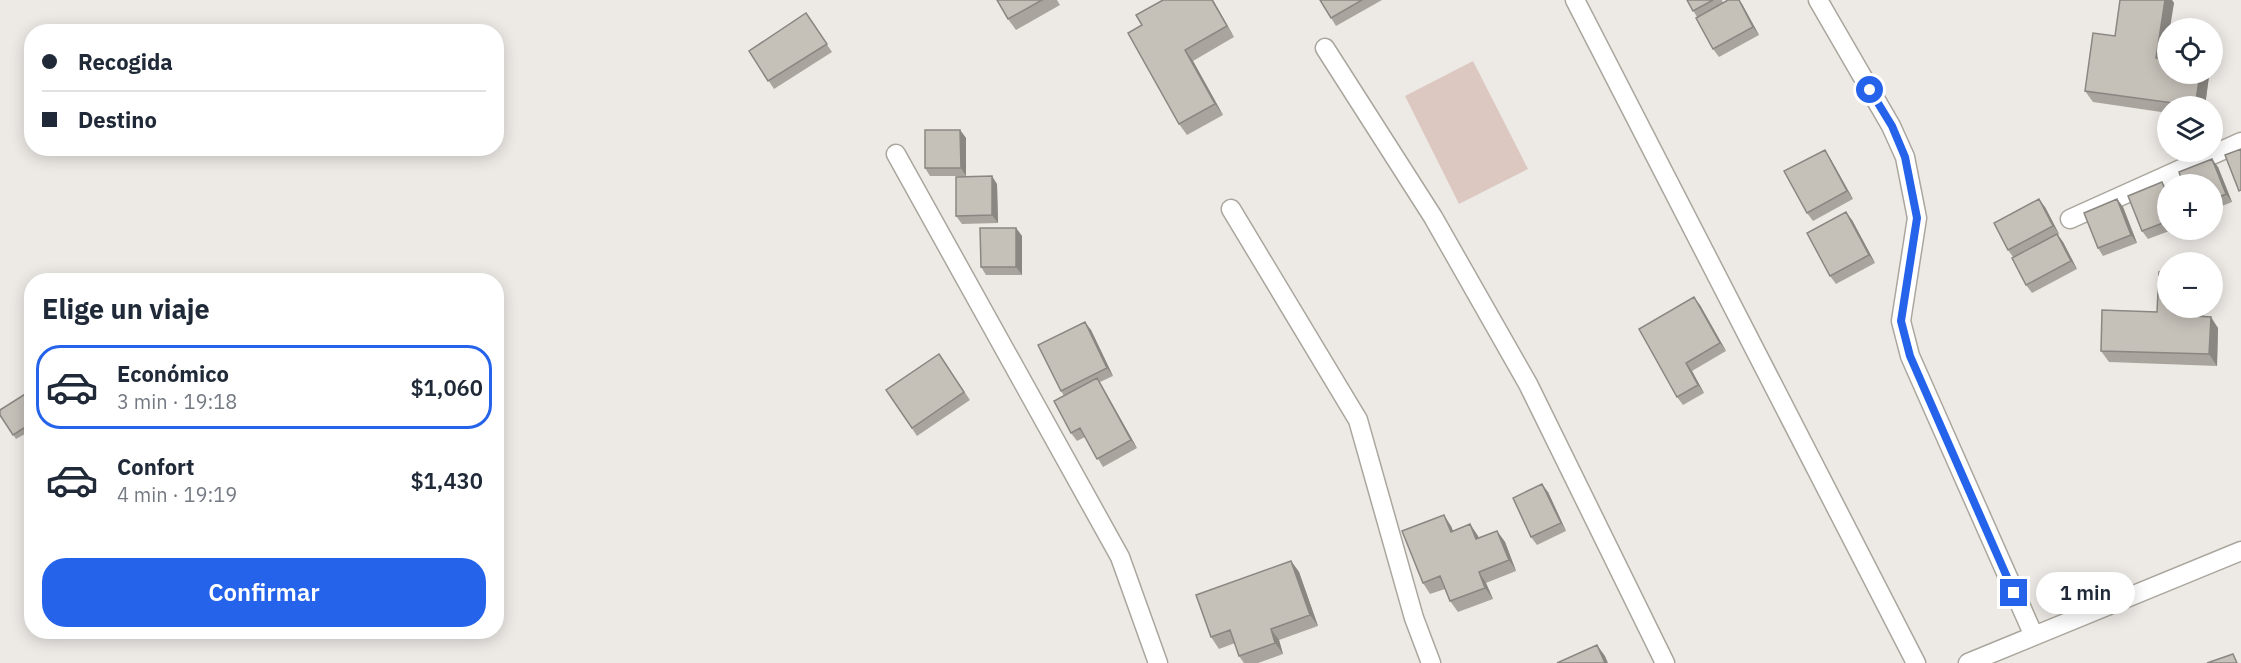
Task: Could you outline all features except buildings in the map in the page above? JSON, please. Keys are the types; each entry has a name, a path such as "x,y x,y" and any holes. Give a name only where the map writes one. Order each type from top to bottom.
{"street":[{"path":"1575,0 1916,663"},
{"path":"1818,0 1892,126 1905,157 1917,218 1901,321 1910,356 2034,636"},
{"path":"1324,48 1433,217 1528,384 1665,663"},
{"path":"2070,219 2241,142"},
{"path":"896,154 1120,557 1158,663"},
{"path":"1231,209 1358,420 1414,618 1431,663"},
{"path":"1968,663 2241,551"}],"shaded area":[{"path":"1473,61 1528,169 1459,204 1405,96"}],"route":[{"path":"1870,90 1892,126 1905,157 1917,218 1901,321 1910,356 2014,593"}]}
